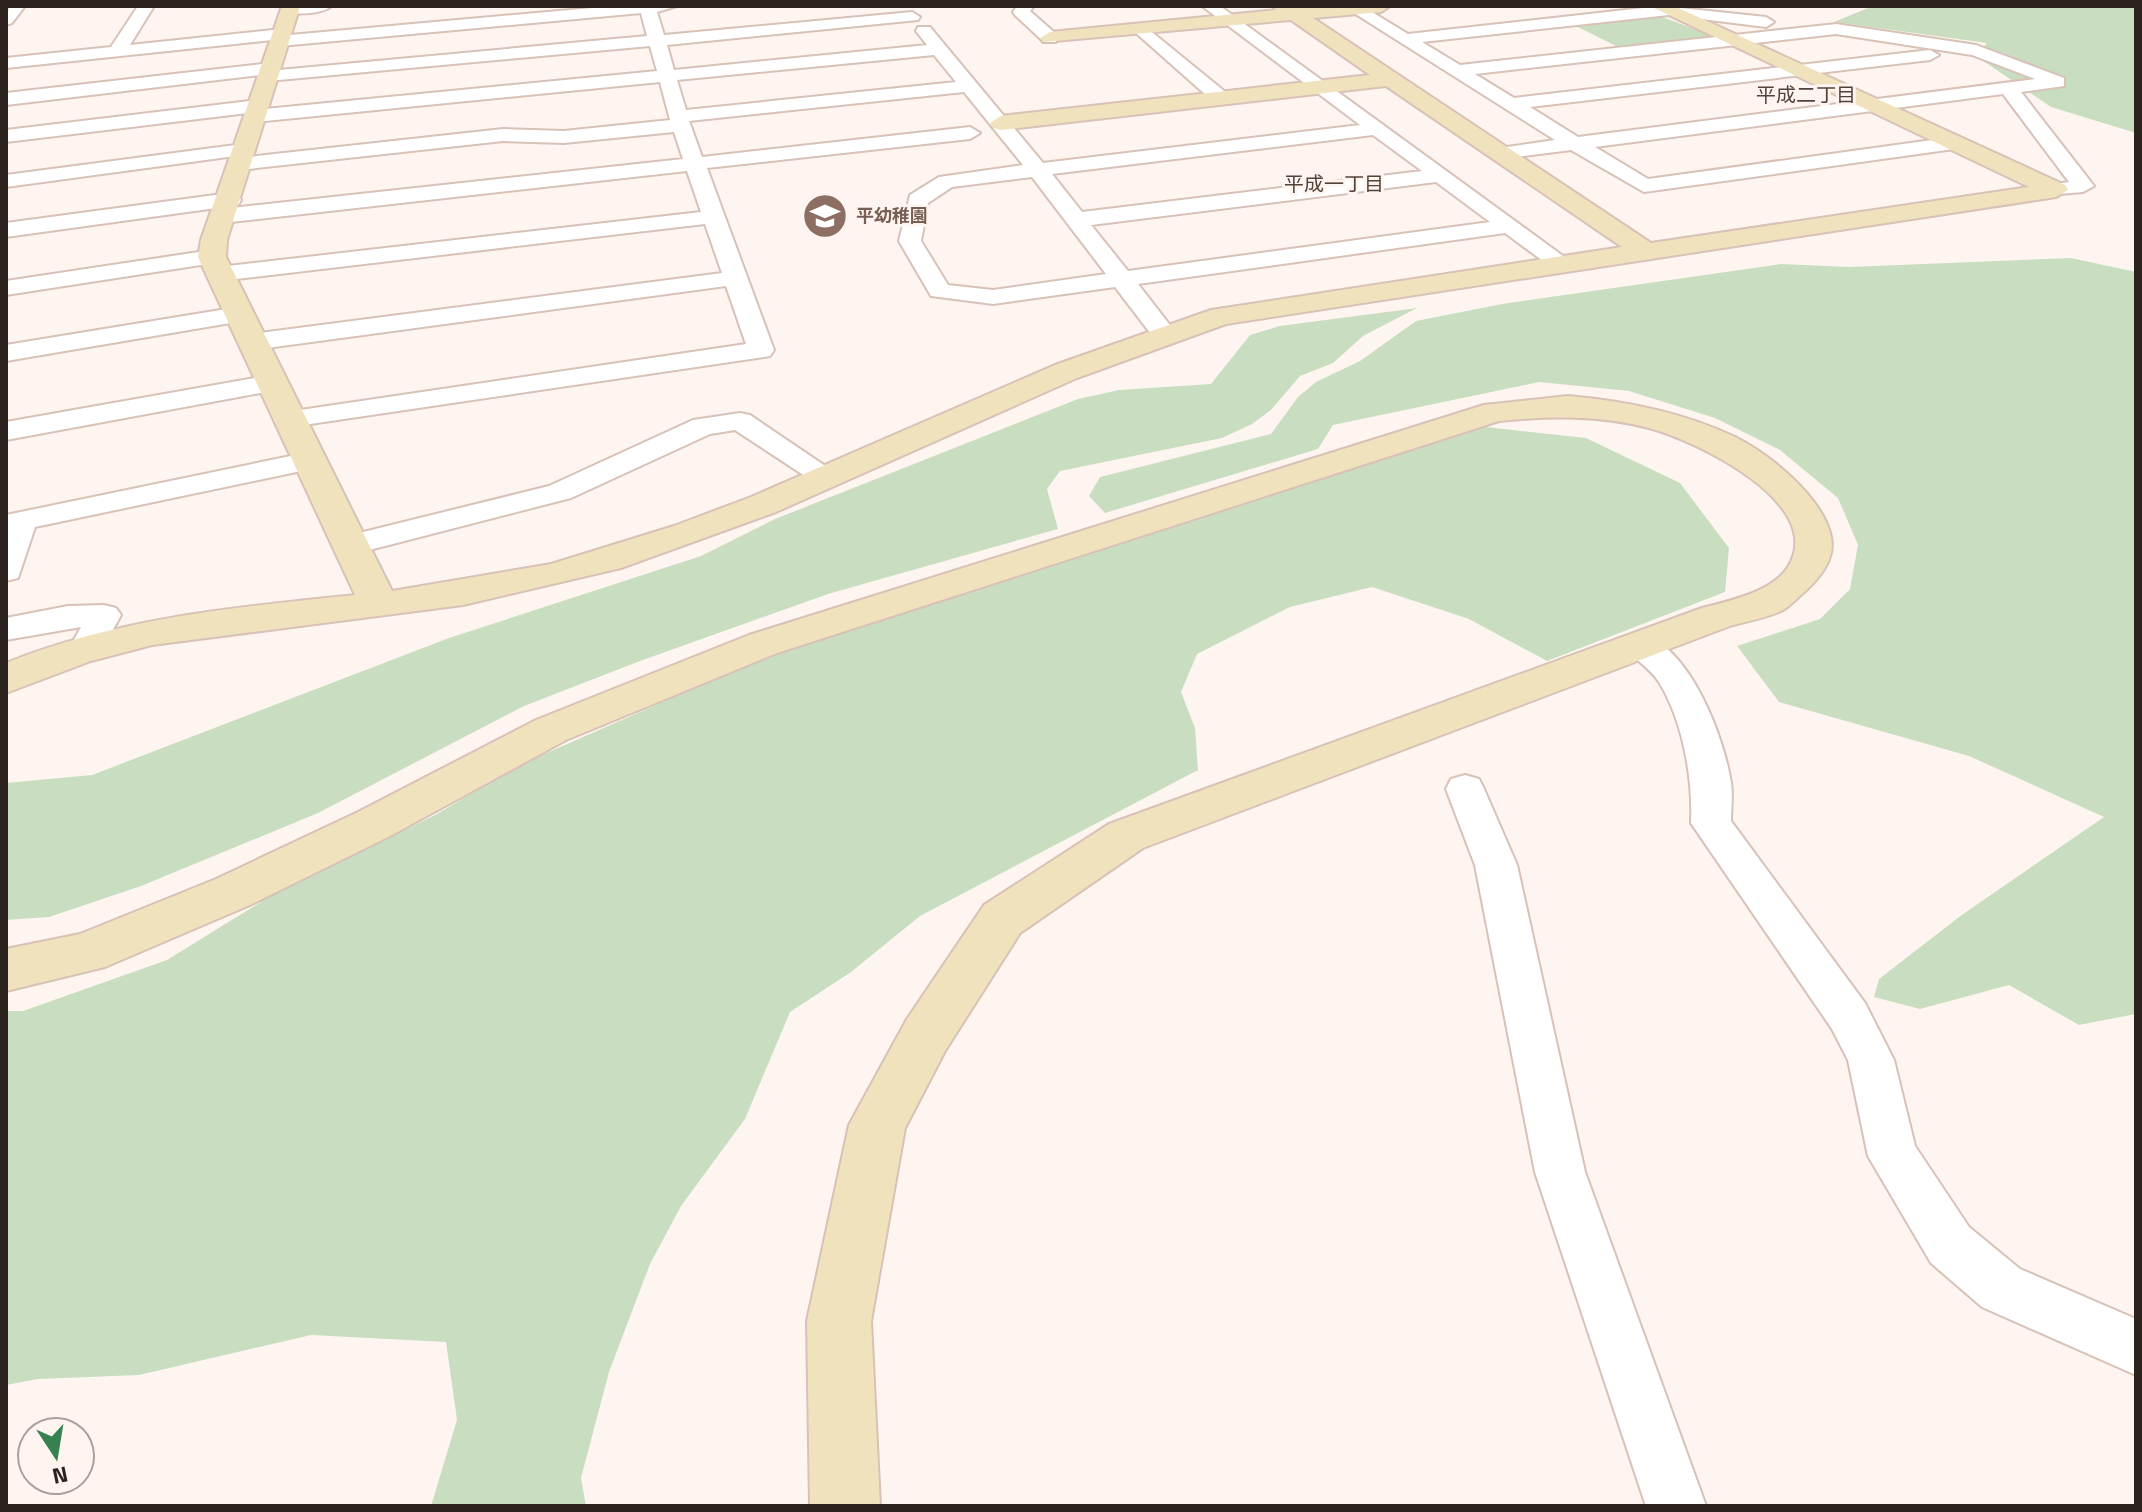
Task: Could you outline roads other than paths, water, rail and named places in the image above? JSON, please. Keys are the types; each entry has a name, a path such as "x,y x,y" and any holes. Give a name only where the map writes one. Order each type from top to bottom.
{"street":[{"path":"6,20 17,6"},
{"path":"117,51 146,6"},
{"path":"324,6 280,39 226,208 216,266 379,605"},
{"path":"6,63 117,51 672,6"},
{"path":"1210,6 1562,264"},
{"path":"1030,7 1021,12 1050,38 1229,21 1288,10 1381,6"},
{"path":"290,419 761,350 712,217 647,7"},
{"path":"1353,7 1644,186 1954,143"},
{"path":"1404,39 1664,8 1785,24 1807,32"},
{"path":"1664,8 2056,190"},
{"path":"1288,10 1646,252"},
{"path":"6,99 280,39 655,40 908,12 1001,123 1163,333"},
{"path":"1142,29 1222,99"},
{"path":"1456,71 1807,32 1850,30 1976,50 2058,82 1500,153"},
{"path":"6,136 939,49"},
{"path":"1511,104 1976,50"},
{"path":"1001,123 1391,79"},
{"path":"6,181 503,135 564,137 970,86"},
{"path":"6,679 122,639 217,624 379,605 605,561 754,510 825,476 1163,333 1265,308 2083,186 2008,88"},
{"path":"1375,129 946,181 918,200 910,241 940,291 993,297 1508,226"},
{"path":"6,230 970,133"},
{"path":"1075,220 1439,175"},
{"path":"6,288 712,217"},
{"path":"252,342 735,278"},
{"path":"6,353 239,315"},
{"path":"6,431 272,383"},
{"path":"6,970 87,953 233,892 374,824 551,730 763,644 1495,412 1567,406 1637,415 1714,439 1764,471 1795,504 1813,538 1806,571 1770,601 1641,645 1126,836 1002,919 926,1035 877,1125 839,1321 845,1506"},
{"path":"350,545 560,492 703,426 740,421 825,476"},
{"path":"6,571 14,522 310,461"},
{"path":"6,629 68,617 104,615 86,649"},
{"path":"1641,645 1674,676 1699,736 1712,784 1711,823 1833,990 1871,1060 1881,1116 1893,1156 1950,1245 2001,1288 2136,1347"},
{"path":"1465,789 1496,865 1560,1172 1676,1506"}],"place":[{"name":"平幼稚園","path":"825,216"}],"district":[{"name":"平成二丁目","path":"1806,95"},
{"name":"平成一丁目","path":"1334,184"}]}
